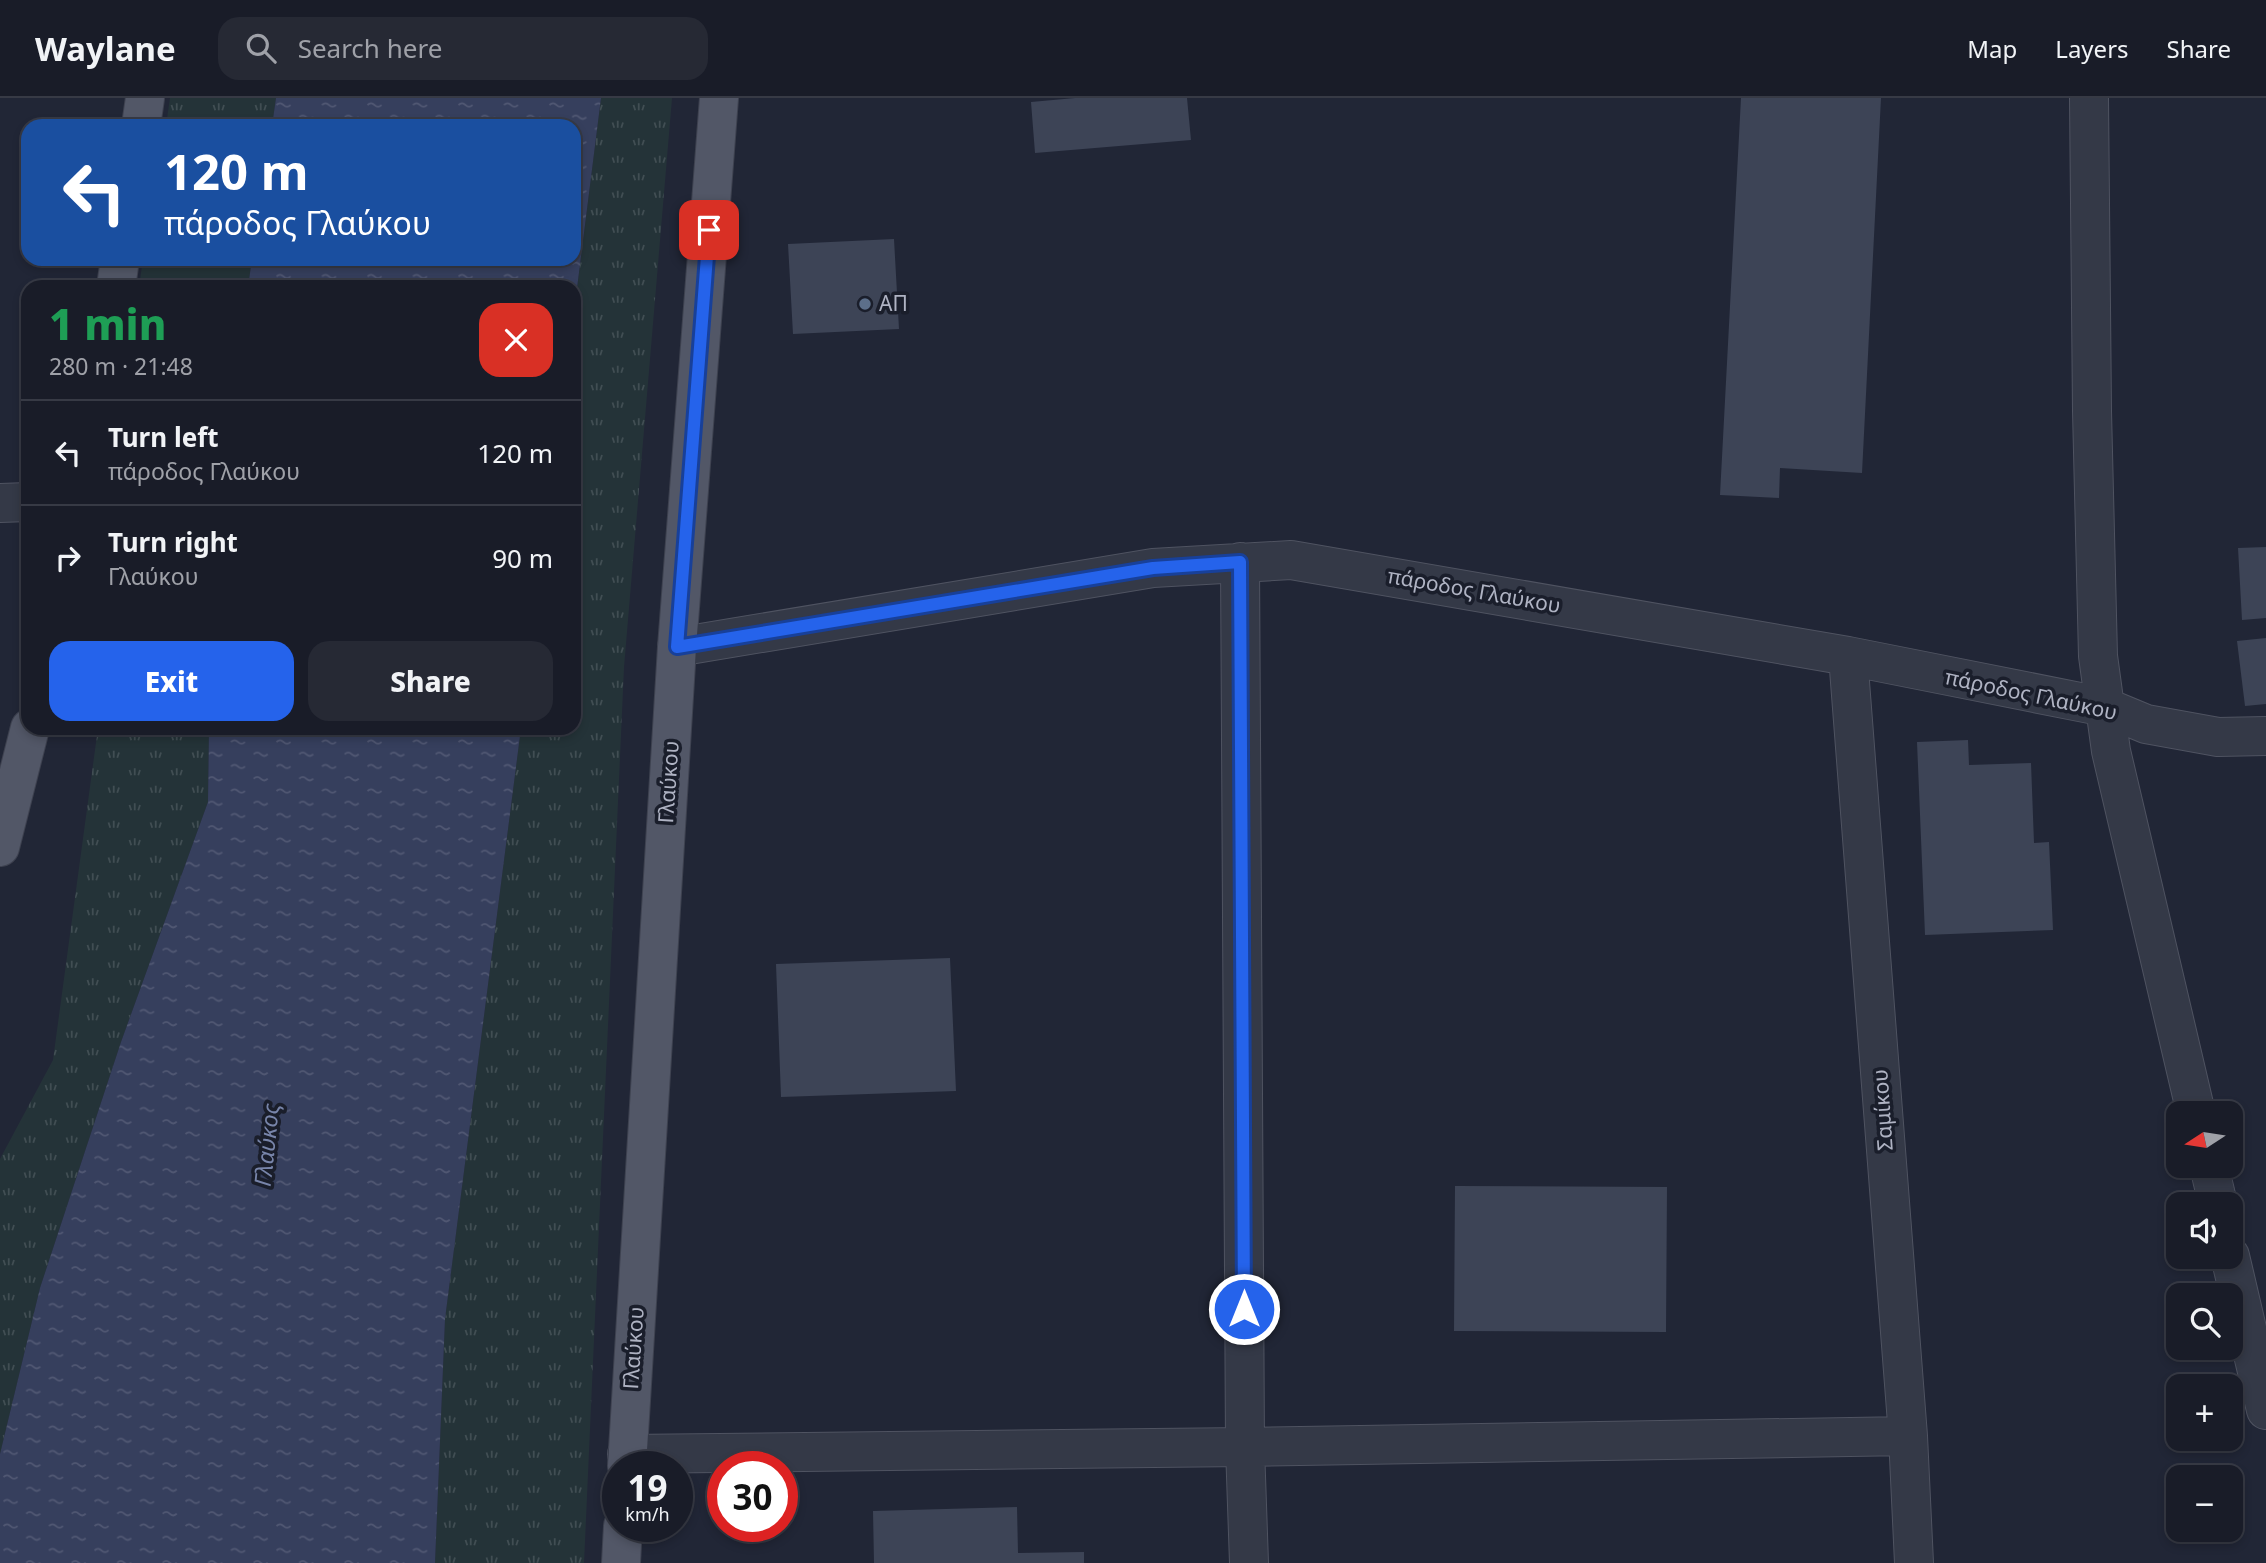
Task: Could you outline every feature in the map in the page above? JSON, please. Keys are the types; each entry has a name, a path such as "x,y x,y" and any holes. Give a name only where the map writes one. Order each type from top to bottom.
{"main road":[{"path":"142,119 145,98"},
{"name":"Γλαύκου","path":"628,1451 677,647 719,98"},
{"path":"0,847 28,735"},
{"path":"621,1563 623,1542"}],"street":[{"path":"2089,98 2098,656 2111,751 2193,1101"},
{"path":"0,503 21,502"},
{"name":"πάροδος Γλαύκου","path":"677,647 1153,568 1291,560 1848,656 2105,707 2146,724 2218,737 2266,736"},
{"path":"1240,562 1245,1447 1250,1563"},
{"name":"Σαμίκου","path":"1848,656 1908,1436 1914,1563"},
{"path":"2233,1269 2266,1410"},
{"path":"693,1459 1908,1436"}],"green space":[{"path":"170,98 276,98 273,119 167,119"},
{"path":"601,98 672,98 624,667 584,1563 435,1563 445,1319 520,735 581,735 581,280 578,280"},
{"path":"142,266 251,266 249,280 140,280"},
{"path":"97,735 209,735 208,802 121,1042 40,1288 0,1454 0,1159 53,1060"}],"water":[{"path":"276,98 601,98 581,257 581,119 273,119"},
{"path":"251,266 580,266 578,280 249,280"},
{"name":"Γλαύκος","path":"209,735 520,735 445,1319 435,1563 0,1563 0,1454 40,1288 121,1042 208,802"}],"building":[{"path":"1075,98 1187,98 1191,140 1035,153 1031,102"},
{"path":"1741,98 1881,98 1862,473 1780,468 1779,498 1720,495"},
{"path":"894,239 899,329 793,334 788,244"},
{"path":"2266,547 2266,618 2242,620 2238,548"},
{"path":"2266,638 2266,704 2245,706 2237,641"},
{"path":"1968,740 1969,765 2031,763 2034,843 2049,842 2053,930 1925,935 1917,742"},
{"path":"950,958 956,1091 781,1097 776,964"},
{"path":"1455,1186 1667,1187 1666,1332 1454,1331"},
{"path":"1017,1507 1018,1553 1084,1552 1084,1563 874,1563 873,1511"}],"place":[{"name":"ΑΠ","path":"865,304"}],"route":[{"path":"709,230 677,647 1153,568 1240,562 1244,1309"}]}
